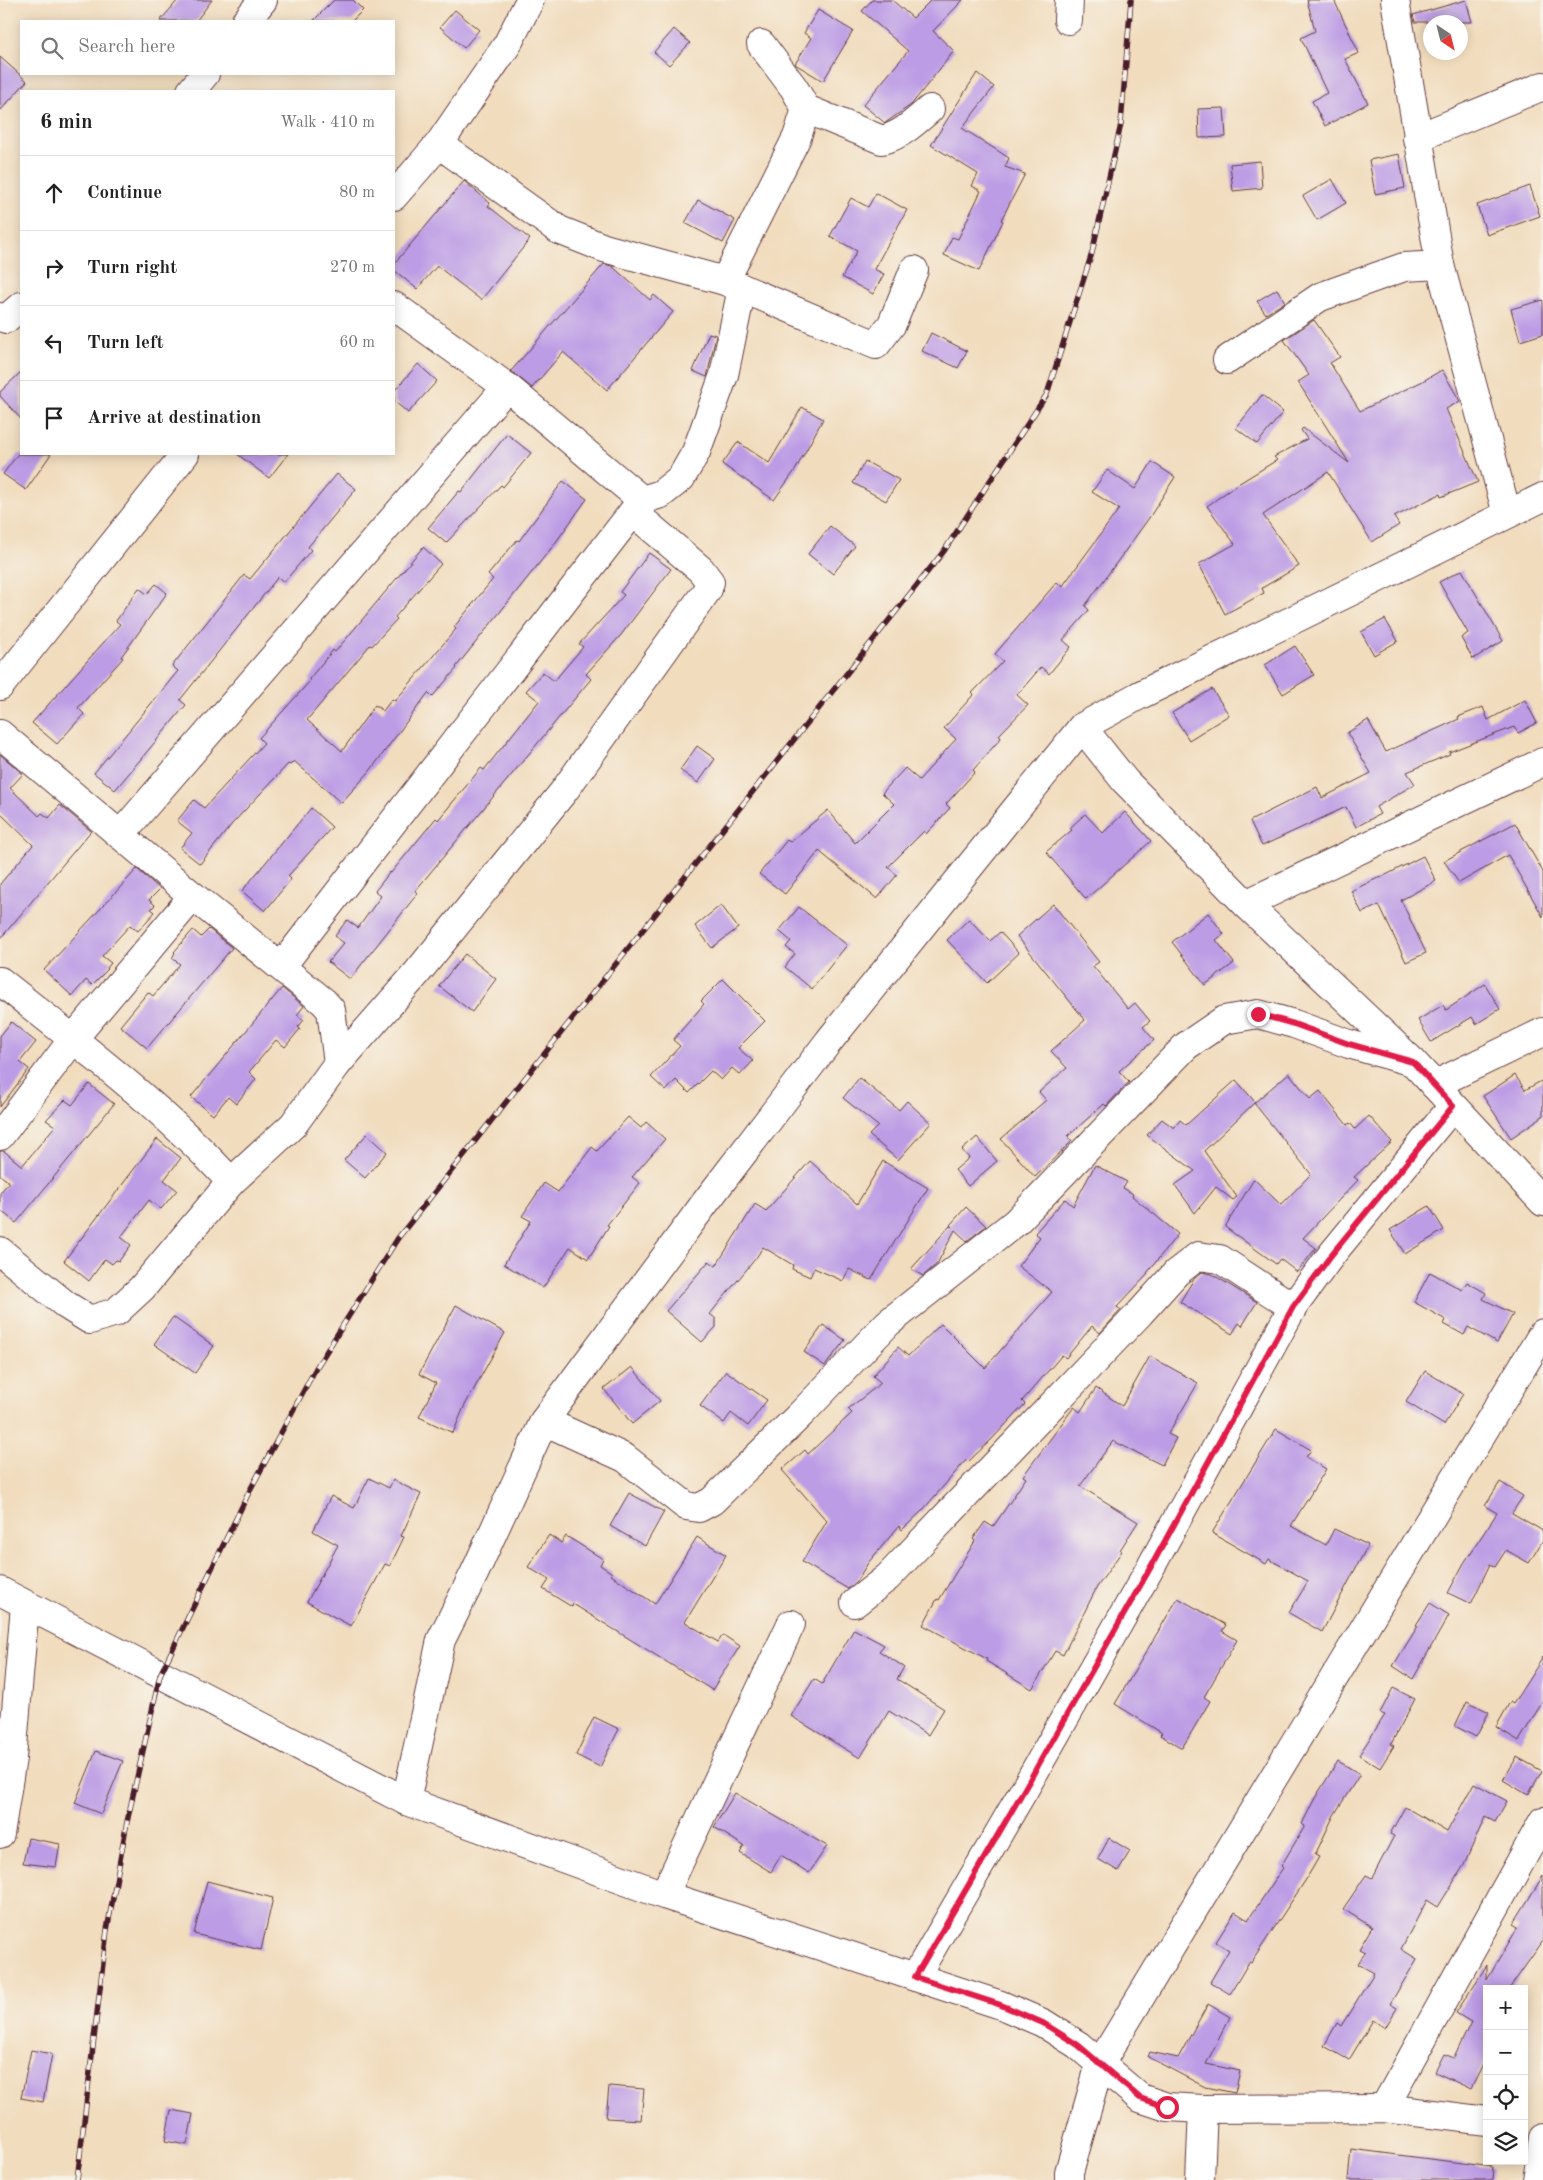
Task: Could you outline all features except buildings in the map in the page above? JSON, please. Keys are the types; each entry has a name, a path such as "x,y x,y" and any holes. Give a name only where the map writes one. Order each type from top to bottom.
{"street":[{"path":"247,20 263,0"},
{"path":"395,195 439,144 507,45 530,0"},
{"path":"1395,0 1440,265 1506,514"},
{"path":"761,44 794,88 806,109 882,140 900,134 930,109"},
{"path":"192,90 204,75"},
{"path":"1417,138 1543,86"},
{"path":"281,967 638,506 661,494 682,478 696,452 724,375 734,284 797,137 806,109"},
{"path":"439,144 559,230 604,248 734,284 876,345 892,324 914,270"},
{"path":"1227,360 1320,297 1404,267 1440,265"},
{"path":"0,317 6,319 20,307"},
{"path":"0,1251 66,1305 90,1320 116,1312 142,1288 231,1182 293,1125 338,1063 417,973 564,791 708,589 710,582 700,570 638,506 507,387 395,307"},
{"path":"120,835 507,387"},
{"path":"0,686 184,455"},
{"path":"406,1801 441,1640 475,1572 544,1421 705,1204 830,1041 1082,727 1138,696 1543,497"},
{"path":"1082,727 1125,781 1246,904 1413,1062 1543,1202"},
{"path":"0,734 193,896 324,1002 331,1010 338,1063"},
{"path":"1246,904 1543,762"},
{"path":"0,1136 73,1039 193,896"},
{"path":"0,981 73,1039 199,1147 231,1182"},
{"path":"544,1421 625,1458 686,1506 699,1508 712,1501 801,1414 888,1323 1016,1222 1186,1046 1224,1020 1258,1014 1294,1024 1349,1044 1413,1062"},
{"path":"1434,1085 1543,1032"},
{"path":"915,1977 1153,1563 1293,1307 1332,1254 1453,1106"},
{"path":"855,1603 888,1577 1176,1273 1198,1256 1220,1259 1293,1307"},
{"path":"1069,2180 1069,2172 1084,2114 1100,2064 1543,1333"},
{"path":"0,1591 406,1801 664,1895 1001,2005 1043,2023 1078,2045 1140,2098 1167,2107 1203,2109 1384,2108 1483,2120"},
{"path":"0,1834 12,1758 24,1605"},
{"path":"664,1895 791,1624"},
{"path":"1384,2108 1543,1821"},
{"path":"1200,2180 1203,2109"},
{"path":"1528,2126 1543,2128"},
{"path":"1537,2180 1543,2138"}],"railway":[{"path":"77,2180 107,1930 127,1822 160,1675 250,1490 316,1368 398,1238 944,551 1047,394 1092,253 1121,124 1131,0"}],"route":[{"path":"1167,2107 1140,2098 1078,2045 1043,2023 1001,2005 915,1977 1153,1563 1293,1307 1332,1254 1453,1106 1413,1062 1349,1044 1294,1024 1258,1014"}]}
